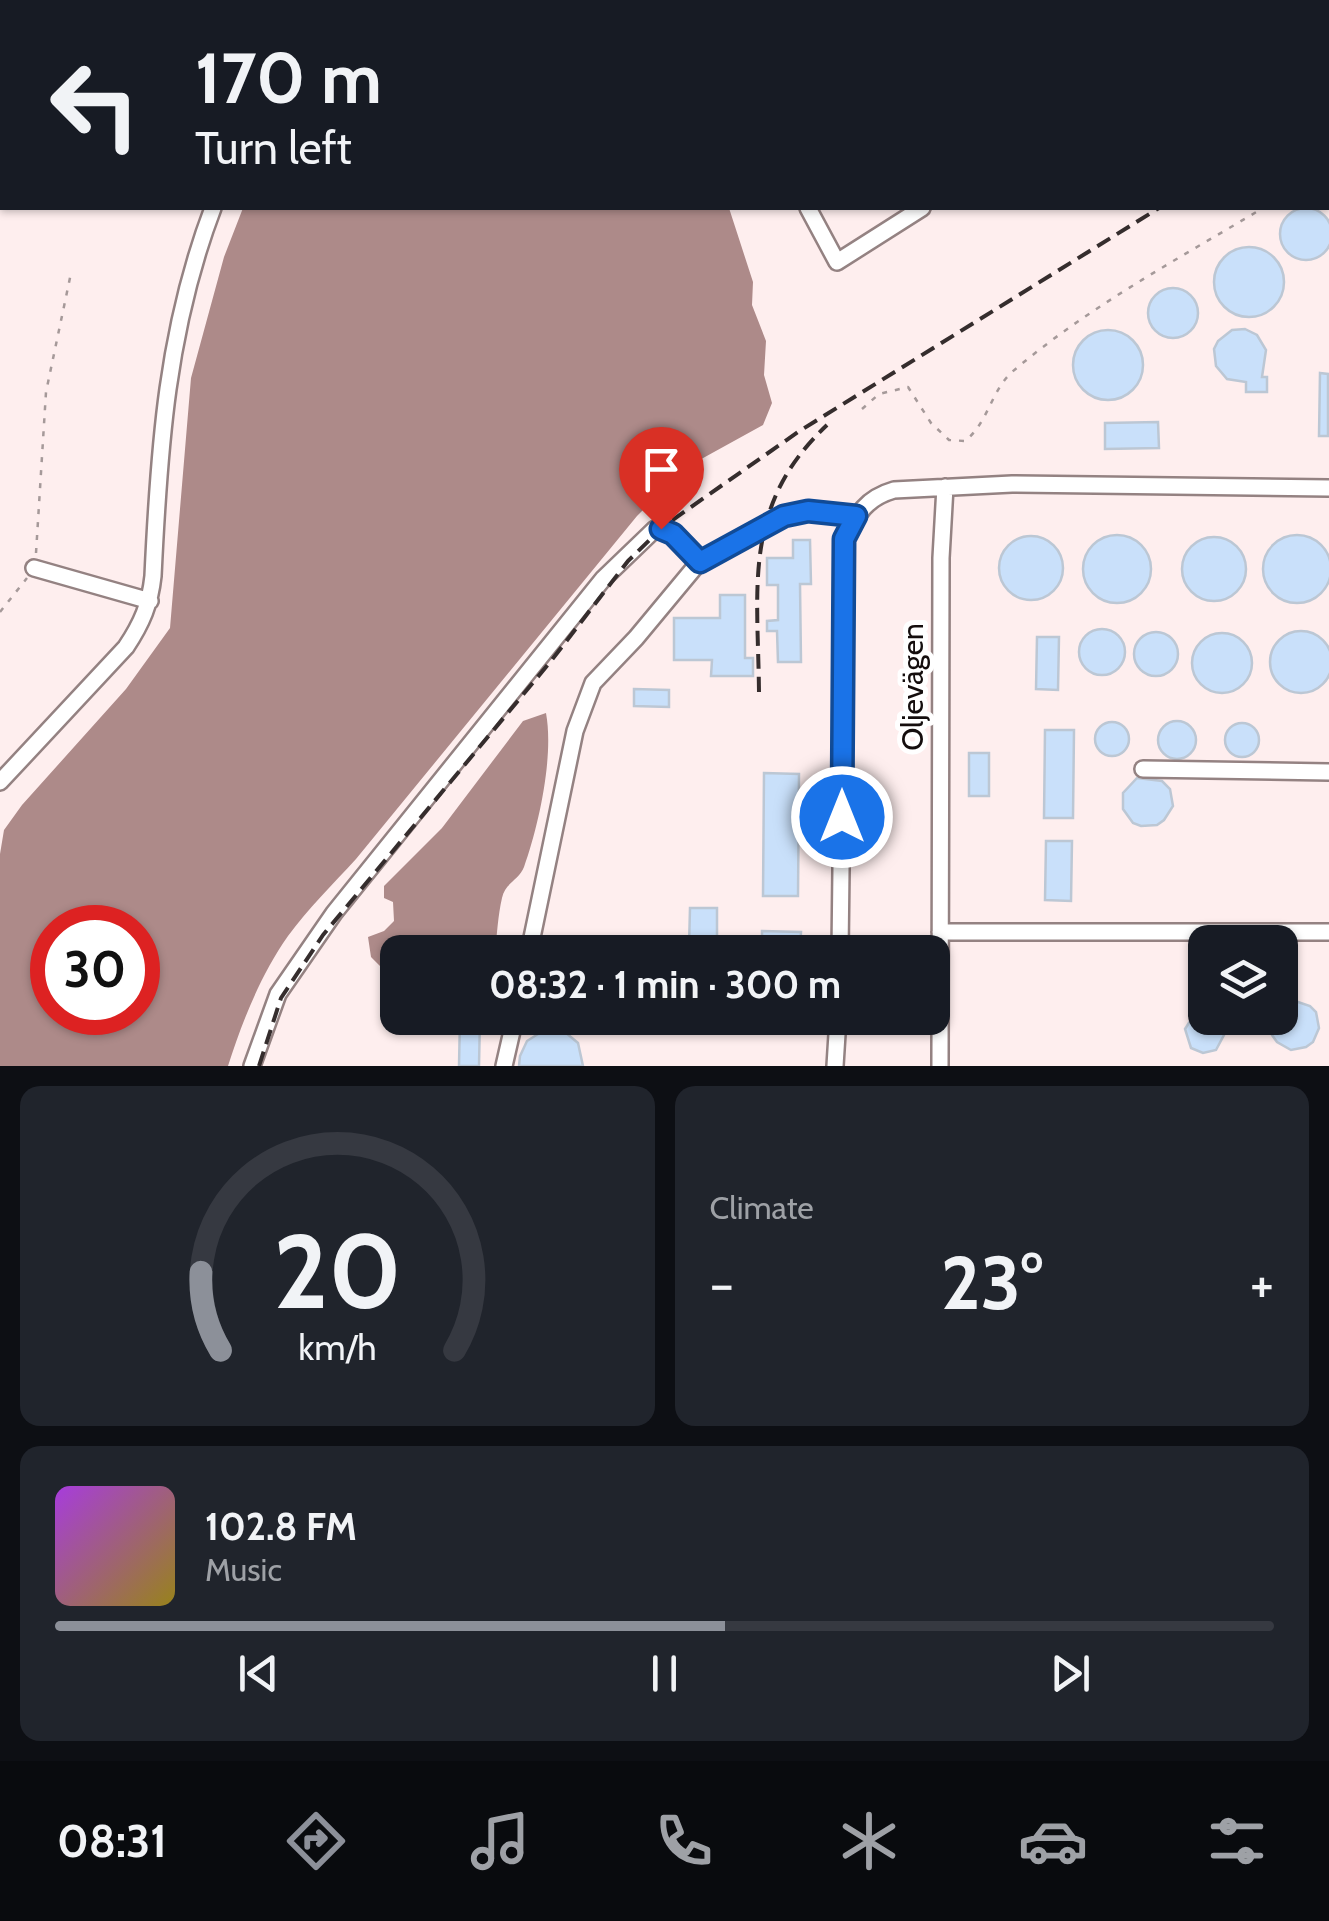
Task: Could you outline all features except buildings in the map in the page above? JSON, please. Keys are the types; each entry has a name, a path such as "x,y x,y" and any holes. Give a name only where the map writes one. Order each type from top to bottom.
{"street":[{"path":"0,782 126,647 143,622 150,600 164,395 184,296 211,210"},
{"path":"809,210 837,262 919,210"},
{"path":"840,935 844,539 864,504 894,490 1012,484 1329,488"},
{"name":"Oljevägen","path":"940,1066 944,487"},
{"path":"534,935 581,711 594,683 700,562 784,516 808,511 856,516"},
{"path":"252,1066 278,994 303,957 603,580 655,530 673,534 700,562"},
{"path":"34,568 150,600"},
{"path":"1143,768 1329,772"},
{"path":"940,932 1329,932"},
{"path":"504,1066 511,1035"},
{"path":"835,1066 837,1035"}],"path":[{"path":"862,408 879,394 908,388 931,423 949,440 966,441 978,432 1007,376 1044,346 1114,297 1260,210"},
{"path":"0,612 34,568 40,528 46,392 71,273"}],"shaded area":[{"path":"242,210 730,210 753,282 752,305 766,341 764,375 772,403 763,425 685,468 637,516 356,859 296,926 261,982 228,1066 0,1066 0,854 4,830 126,689 170,628 191,378 224,257"},
{"path":"546,713 547,770 535,831 524,867 504,893 497,935 380,935 380,966 371,957 368,937 384,931 394,921 393,902 384,898 384,886 442,828 523,721"}],"railway":[{"path":"259,1066 281,998 323,935 551,661 628,561 664,526 798,432 1156,210"},
{"path":"759,692 758,582 768,517 780,486 800,455 827,425"}],"route":[{"path":"661,529 673,534 700,562 784,516 808,511 856,516 844,539 842,817"}]}
